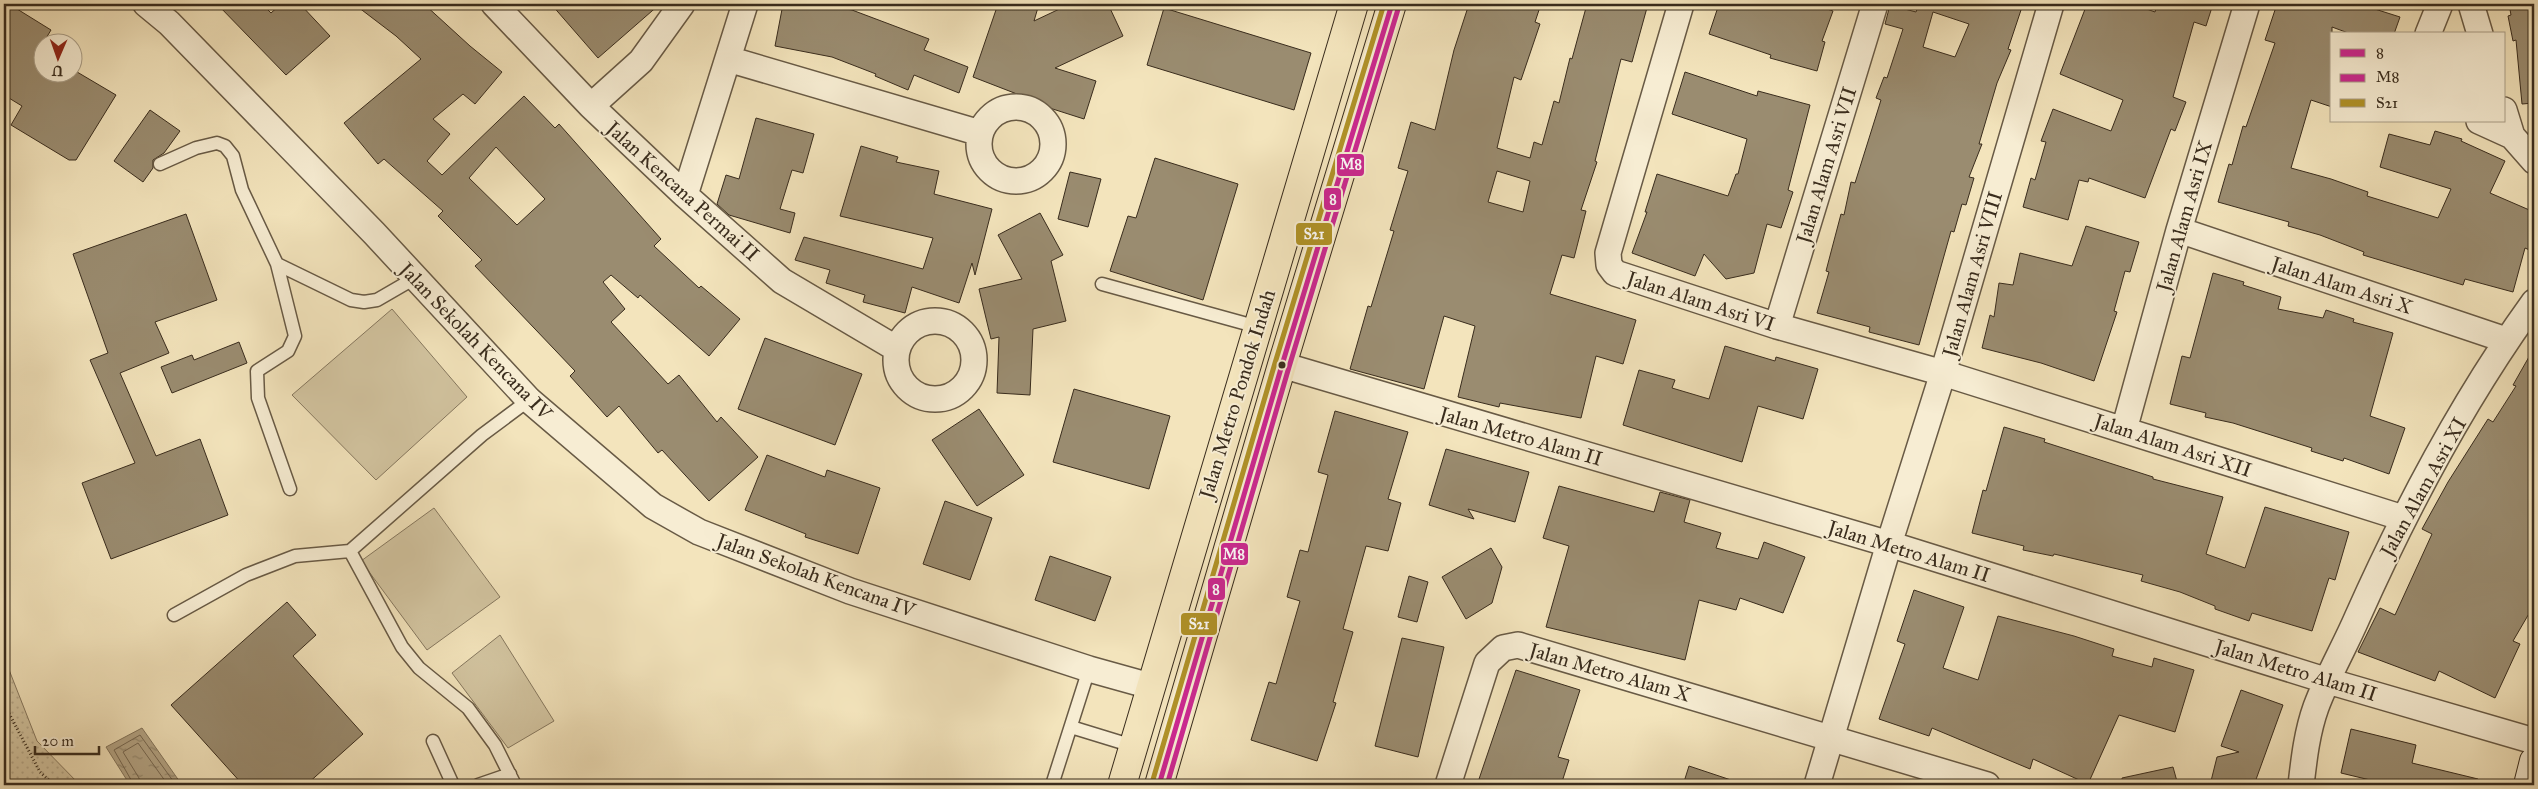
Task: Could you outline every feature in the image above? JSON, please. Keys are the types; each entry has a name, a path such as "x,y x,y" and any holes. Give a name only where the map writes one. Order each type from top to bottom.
{"highway":[{"name":"Jalan Metro Pondok Indah","path":"1122,785 1354,4"},
{"name":"Jalan Metro Pondok Indah","path":"1159,785 1282,365 1392,4"}],"main road":[{"path":"2528,785 2534,761"}],"street":[{"name":"Jalan Sekolah Kencana IV","path":"146,4 169,22 415,278 529,400 653,506 699,532 850,591 1090,669 1150,686"},
{"name":"Jalan Kencana Permai II","path":"494,4 591,106 685,195 782,281 897,349"},
{"path":"591,106 641,61 682,4"},
{"path":"685,195 745,4"},
{"name":"Jalan Alam Asri VI","path":"1681,4 1608,253 1609,265 1616,273 1776,326 1943,374"},
{"name":"Jalan Alam Asri VII","path":"1776,326 1875,4"},
{"name":"Jalan Alam Asri VIII","path":"1889,544 1943,374 2051,4"},
{"name":"Jalan Alam Asri IX","path":"2124,430 2179,230 2247,4"},
{"path":"2429,32 2440,4"},
{"path":"2471,4 2479,32"},
{"path":"728,59 980,133"},
{"path":"2506,116 2512,136"},
{"path":"2481,122 2512,136 2534,161"},
{"name":"Jalan Alam Asri X","path":"2179,230 2506,340"},
{"name":"Jalan Alam Asri XI","path":"2301,785 2306,748 2316,708 2403,518 2506,340 2534,302"},
{"name":"Jalan Metro Alam II","path":"1282,365 1889,544 2328,681 2534,741"},
{"name":"Jalan Alam Asri XII","path":"1943,374 2403,518"},
{"path":"1817,785 1889,544"},
{"name":"Jalan Metro Alam X","path":"1448,785 1487,663 1503,648 1518,645 1987,785"}],"lane":[{"path":"160,164 196,148 217,143 225,146 233,156 242,190 277,264 295,336 288,351 257,372 258,398 290,489"},
{"path":"277,264 350,300 364,302 377,300 415,278"},
{"path":"1102,284 1258,327"},
{"path":"174,616 246,575 295,556 350,551 482,435 529,400"},
{"path":"350,551 402,648 419,668 468,708 495,745 512,780 478,785"},
{"path":"1052,785 1090,669"},
{"path":"1071,727 1133,746"},
{"path":"433,741 453,785"}],"path":[{"path":"4,704 40,772 54,785"}],"shaded area":[{"path":"392,309 467,397 376,480 292,395"},
{"path":"434,508 500,597 427,650 361,561"},
{"path":"500,635 554,721 508,748 452,673"},
{"path":"4,657 37,741 80,785 4,785"}],"water":[{"path":"142,728 182,785 130,785 106,747"}],"building":[{"path":"4,4 9,4 51,30 50,32 32,32 32,82 82,82 82,75 116,95 76,160 69,160 11,125 22,106 4,95"},
{"path":"217,4 262,4 271,13 281,4 300,4 330,36 286,75"},
{"path":"354,4 424,4 502,72 475,104 463,94 433,119 450,134 427,161 442,175 524,96 555,128 559,124 661,239 654,246 699,288 701,286 740,319 709,356 640,295 638,298 611,275 603,282 625,309 611,322 668,384 679,375 717,422 721,417 758,457 709,501 662,450 658,453 619,406 607,417 570,376 575,371 475,266 482,260 438,216 443,211 384,159 378,164 344,123 421,59 396,36","holes":["496,147 545,199 517,225 469,178"]},
{"path":"551,4 660,4 598,58"},
{"path":"783,4 819,4 852,10 929,39 924,50 968,67 959,93 914,75 908,90 875,76 876,74 832,57 775,46"},
{"path":"998,4 1039,4 1034,21 1070,4 1108,4 1123,36 1055,68 1096,81 1084,119 1034,103 1035,101 973,77"},
{"path":"1469,4 1541,4 1535,22 1540,24 1521,80 1514,77 1497,148 1530,158 1534,142 1542,145 1554,101 1559,103 1570,58 1572,59 1587,4 1648,4 1632,62 1621,59 1595,161 1597,162 1581,210 1586,211 1574,258 1562,255 1550,294 1636,320 1623,364 1596,356 1581,418 1500,403 1499,407 1458,397 1475,326 1444,316 1424,389 1350,369 1368,306 1371,307 1394,231 1390,230 1408,171 1398,168 1411,122 1435,130 1454,50","holes":["1497,171 1530,181 1523,212 1488,202"]},
{"path":"1719,4 1813,4 1833,11 1822,41 1825,42 1817,71 1770,58 1771,55 1709,34"},
{"path":"1919,4 2020,4 2018,9 2021,10 2008,49 2011,50 1997,83 1979,144 1982,144 1969,177 1974,178 1966,205 1962,204 1954,232 1951,231 1919,345 1869,332 1870,327 1817,313 1829,272 1826,271 1841,214 1844,215 1851,182 1855,183 1881,100 1876,98 1884,77 1887,78 1903,29 1885,24 1890,5 1916,12","holes":["1933,12 1969,24 1955,57 1923,47"]},
{"path":"2087,4 2133,4 2155,12 2157,4 2213,4 2206,26 2194,22 2173,97 2186,102 2175,131 2171,129 2145,198 2089,178 2088,182 2079,180 2068,220 2023,207 2031,178 2035,180 2046,142 2041,141 2053,109 2111,131 2123,100 2060,74"},
{"path":"2277,4 2359,4 2400,17 2395,32 2346,32 2332,27 2332,32 2330,32 2330,106 2311,100 2291,168 2331,179 2368,192 2367,196 2438,218 2451,189 2380,167 2389,134 2430,145 2435,131 2462,139 2461,141 2505,161 2490,193 2534,212 2534,252 2525,248 2513,292 2465,279 2463,285 2363,255 2364,252 2320,235 2288,226 2289,222 2218,202 2229,164 2232,165 2243,126 2246,127 2275,43 2265,40"},
{"path":"2509,4 2534,4 2534,103 2522,104 2516,40 2513,41 2508,16 2511,15"},
{"path":"1164,8 1311,53 1294,110 1147,65"},
{"path":"1685,72 1757,96 1758,91 1810,105 1788,190 1793,192 1781,228 1767,224 1754,273 1726,279 1704,254 1695,276 1632,253 1647,212 1645,212 1657,174 1728,196 1736,174 1738,174 1747,139 1672,114"},
{"path":"150,110 180,131 164,153 153,160 153,168 143,182 114,161"},
{"path":"756,118 814,134 803,173 792,170 780,209 795,213 790,233 729,215 717,204 726,175 739,179"},
{"path":"861,146 898,157 896,162 939,171 934,194 992,209 975,275 972,263 959,303 912,287 905,313 863,302 865,295 826,283 830,270 795,260 804,237 923,269 933,238 840,216"},
{"path":"1155,158 1238,184 1203,300 1110,271 1128,216 1136,218"},
{"path":"1070,172 1101,179 1088,227 1058,219"},
{"path":"1040,213 1063,255 1051,261 1066,321 1033,329 1030,395 997,393 999,337 991,339 979,289 1022,279 998,235"},
{"path":"186,214 217,300 155,322 169,353 120,373 156,456 200,439 228,515 111,559 82,483 135,463 90,360 108,353 73,254"},
{"path":"2086,226 2139,242 2130,272 2125,271 2114,311 2117,312 2094,381 2041,363 1982,348 1990,315 1994,317 1999,283 2013,285 2020,253 2072,266"},
{"path":"2213,273 2244,282 2243,285 2281,297 2278,309 2323,318 2326,310 2354,319 2353,322 2393,333 2370,416 2405,428 2389,474 2344,458 2343,461 2311,451 2312,448 2233,423 2205,417 2206,413 2170,404 2182,356 2190,358"},
{"path":"765,338 862,374 835,445 738,409"},
{"path":"239,342 247,363 172,393 161,367 192,355 194,360"},
{"path":"1725,346 1775,361 1776,357 1818,369 1803,419 1758,406 1742,462 1623,425 1639,370 1675,380 1672,388 1709,399"},
{"path":"2534,348 2534,605 2513,641 2520,644 2495,698 2439,671 2435,681 2358,652 2380,608 2395,615 2432,534 2422,529 2448,482 2488,419 2493,422 2516,386 2513,385"},
{"path":"1074,389 1170,416 1149,489 1053,462"},
{"path":"979,409 1024,475 977,506 932,440"},
{"path":"1335,411 1408,432 1388,499 1401,503 1388,551 1366,546 1343,629 1353,632 1333,702 1336,703 1317,761 1251,740 1269,682 1276,684 1300,601 1287,597 1300,550 1308,552 1328,475 1318,472"},
{"path":"2004,427 2045,439 2044,442 2153,477 2153,479 2223,497 2206,554 2245,568 2265,507 2349,532 2335,580 2329,578 2312,631 2252,613 2249,621 2215,609 2215,606 2180,592 2141,581 2143,575 2054,554 2053,556 2023,550 2024,546 1972,533 1983,490 1986,491"},
{"path":"1446,449 1529,472 1515,522 1468,509 1474,519 1429,505"},
{"path":"767,455 825,477 827,470 880,488 858,554 805,537 806,534 745,510"},
{"path":"1559,486 1654,512 1660,492 1690,500 1684,522 1721,533 1716,548 1758,559 1764,542 1805,557 1783,613 1740,598 1736,610 1699,600 1685,660 1546,627 1569,546 1543,538"},
{"path":"945,501 992,518 970,580 923,564"},
{"path":"1491,548 1502,567 1492,603 1466,619 1442,577"},
{"path":"1050,556 1111,577 1095,621 1035,600"},
{"path":"1409,576 1428,582 1417,622 1398,617"},
{"path":"1914,590 1964,607 1943,668 1978,680 1998,616 2074,636 2114,649 2112,656 2152,667 2154,658 2194,670 2175,732 2119,715 2088,784 2033,759 2030,769 1932,728 1929,736 1879,719 1905,644 1897,641"},
{"path":"287,602 316,635 293,656 363,734 306,785 243,785 171,705"},
{"path":"1402,638 1444,647 1418,757 1375,746"},
{"path":"1516,670 1580,690 1558,757 1569,760 1561,785 1477,785"},
{"path":"2241,690 2283,705 2254,785 2210,785 2217,757 2239,752 2221,746"},
{"path":"2351,729 2416,745 2412,763 2478,779 2477,785 2391,785 2341,773"},
{"path":"1689,766 1737,782 1736,785 1683,785"},
{"path":"2173,767 2178,785 2122,785 2122,778"}],"transit line":[{"name":"S21","path":"1152,783 1275,363 1384,4"},
{"name":"8","path":"1159,785 1282,365 1392,4"},
{"name":"M8","path":"1167,785 1289,367 1399,6"}]}
